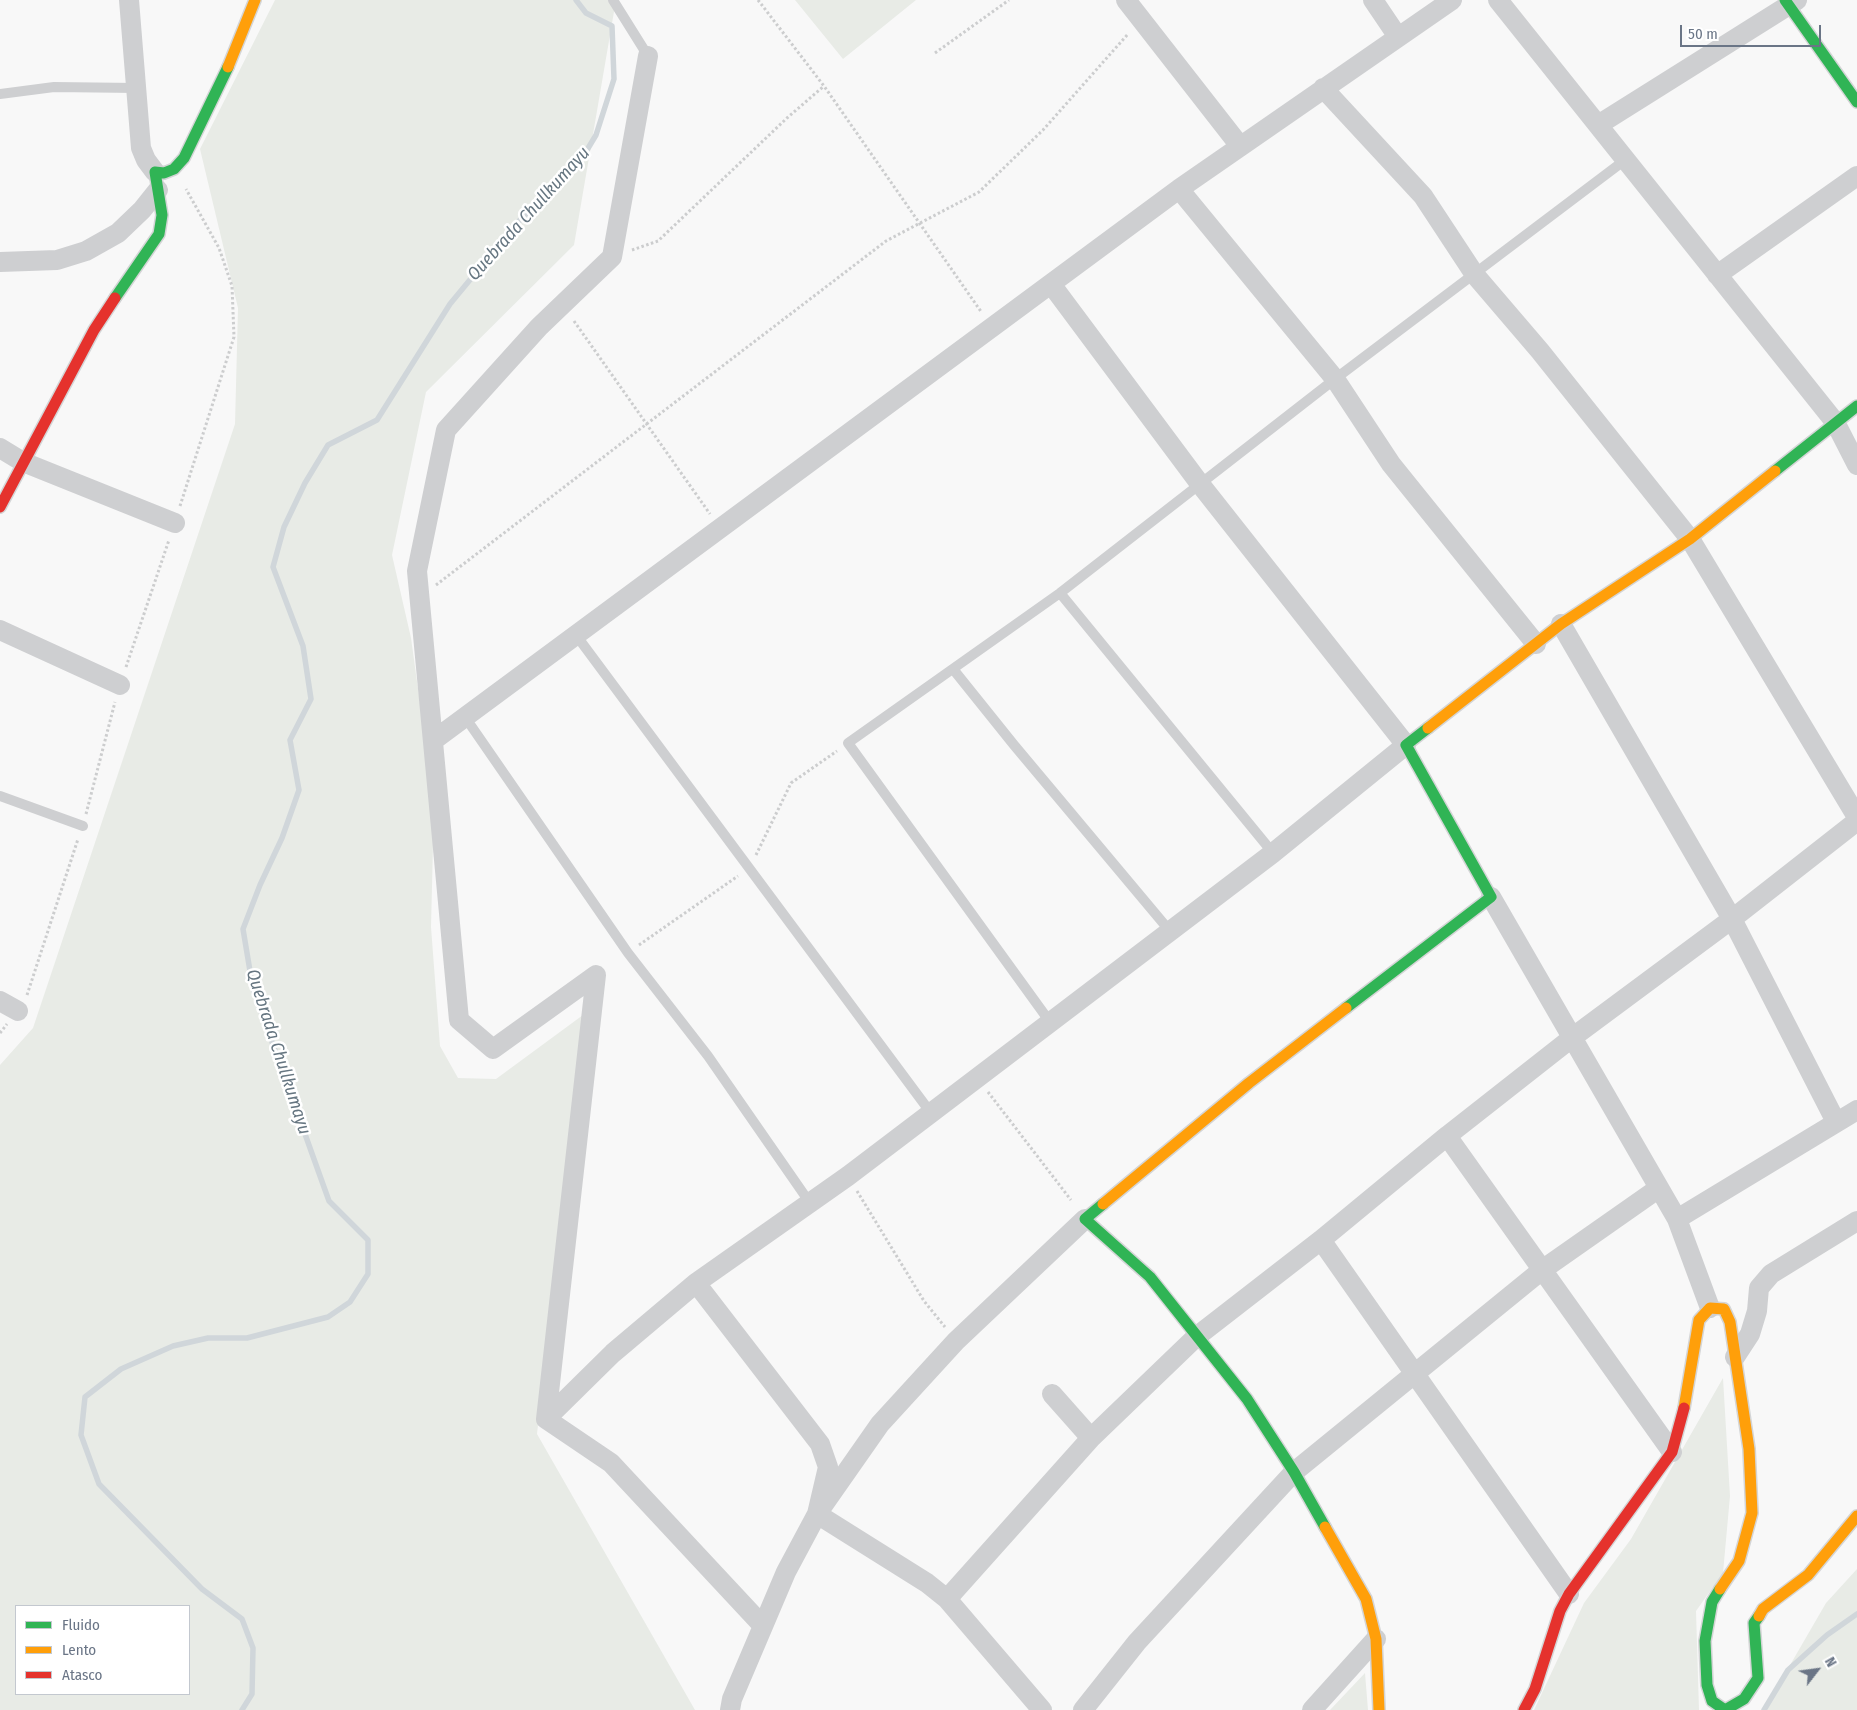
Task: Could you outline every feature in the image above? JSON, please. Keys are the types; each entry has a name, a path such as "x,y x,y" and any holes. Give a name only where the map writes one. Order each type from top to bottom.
{"street":[{"path":"0,507 94,330 159,234 162,215 162,177 146,160 141,148 129,0"},
{"path":"0,262 57,260 86,251 118,233 142,210 162,177 184,158 221,85 255,0"},
{"path":"1126,0 1240,146"},
{"path":"1373,0 1398,37"},
{"path":"434,740 1179,189 1452,0"},
{"path":"1498,0 1835,422 1857,465"},
{"path":"1598,125 1790,2 1857,102"},
{"path":"546,1419 596,976 493,1049 459,1020 417,571 446,430 539,328 612,257 648,56"},
{"path":"1323,88 1423,196 1475,275 1540,351 1690,539 1857,817"},
{"path":"1717,275 1857,176"},
{"path":"1179,189 1335,379 1391,464 1536,644"},
{"path":"1051,284 1200,484 1406,745 1491,897 1677,1219 1710,1308"},
{"path":"546,1419 612,1353 696,1283 848,1176 1169,930 1273,853 1406,745 1561,624 1690,539 1857,406"},
{"path":"0,448 23,462 175,522"},
{"path":"1561,624 1732,919 1836,1122"},
{"path":"0,630 120,685"},
{"path":"947,1599 1091,1438 1196,1337 1321,1240 1447,1136 1573,1038 1732,919 1857,821"},
{"path":"730,1710 732,1699 786,1572 817,1514 880,1424 956,1341 1085,1219 1249,1083 1491,897"},
{"path":"0,1001 18,1011"},
{"path":"1677,1219 1857,1110"},
{"path":"1447,1136 1672,1452"},
{"path":"1083,1710 1137,1642 1294,1472 1414,1372 1542,1270 1659,1188"},
{"path":"1085,1219 1150,1277 1247,1399 1294,1472 1366,1600 1376,1639 1379,1710"},
{"path":"1736,1357 1750,1334 1757,1312 1759,1288 1771,1274 1857,1221"},
{"path":"1321,1240 1568,1594"},
{"path":"696,1283 820,1444 828,1467 817,1514"},
{"path":"1710,1308 1724,1309 1730,1322 1749,1449 1752,1513 1739,1561 1712,1602 1705,1641 1707,1685 1712,1701 1725,1710 1744,1699 1758,1678 1754,1623 1763,1609 1808,1575 1857,1516"},
{"path":"1524,1710 1535,1689 1560,1611 1568,1594 1672,1452 1683,1413 1699,1320 1710,1308"},
{"path":"1052,1394 1091,1438"},
{"path":"546,1419 611,1463 763,1626"},
{"path":"817,1514 927,1584 947,1599 1042,1710"},
{"path":"1312,1710 1376,1639"}],"lane":[{"path":"613,0 648,56"},
{"path":"0,94 54,87 137,88"},
{"path":"1050,1022 848,743 1060,593 1335,379 1626,160"},
{"path":"1060,593 1273,853"},
{"path":"576,635 931,1113"},
{"path":"953,669 1169,930"},
{"path":"465,717 628,953 708,1056 810,1202"},
{"path":"0,796 83,826"}],"path":[{"path":"758,0 824,86 921,223 992,328"},
{"path":"935,52 1009,0"},
{"path":"420,598 886,241 978,192 1043,130 1141,20"},
{"path":"612,257 658,241 787,118 824,86"},
{"path":"0,1033 18,1011 32,987 83,826 120,685 175,522 234,337 232,286 219,248 162,177"},
{"path":"563,305 720,528"},
{"path":"628,953 749,868 792,783 848,743"},
{"path":"977,1078 1085,1219"},
{"path":"848,1176 924,1301 956,1341"}],"shaded area":[{"path":"275,0 616,0 574,245 426,392 392,555 411,638 434,805 431,927 440,1046 458,1078 496,1079 583,1015 537,1434 695,1710 0,1710 0,1065 33,1028 235,424 238,308 200,149"},
{"path":"795,0 916,0 843,59"},
{"path":"1723,1378 1730,1496 1723,1573 1696,1611 1699,1710 1534,1710 1584,1603 1631,1539"},
{"path":"1857,1569 1857,1710 1764,1710 1826,1603"},
{"path":"1365,1673 1368,1710 1330,1710"}],"waterway":[{"name":"Quebrada Chullkumayu","path":"242,1710 252,1694 253,1648 242,1619 202,1589 99,1484 81,1435 85,1397 121,1369 173,1346 208,1338 247,1338 328,1317 350,1302 368,1274 368,1240 329,1201 253,989 243,929 260,885 282,838 299,790 290,740 311,699 303,646 273,567 284,527 305,483 328,445 377,420 450,304 516,224 581,160 596,135 614,79 612,26 586,13 576,0"},
{"path":"1764,1710 1788,1670 1827,1635 1857,1614"}],"traffic: fast":[{"path":"1785,0 1857,102"},
{"path":"115,298 159,234 162,215 155,172 164,173 174,169 184,158 228,67"},
{"path":"1775,471 1857,406"},
{"path":"1346,1008 1491,897 1406,745 1428,728"},
{"path":"1103,1204 1085,1219 1150,1277 1247,1399 1294,1472 1325,1527"},
{"path":"1720,1589 1712,1602 1705,1641 1707,1685 1712,1701 1725,1710 1744,1699 1758,1678 1754,1623 1759,1616"}],"traffic: slow":[{"path":"228,67 255,0"},
{"path":"1428,728 1561,624 1690,539 1775,471"},
{"path":"1103,1204 1249,1083 1346,1008"},
{"path":"1684,1408 1699,1320 1710,1308 1724,1309 1730,1322 1749,1449 1752,1513 1739,1561 1720,1589"},
{"path":"1759,1616 1763,1609 1808,1575 1857,1516"},
{"path":"1325,1527 1366,1599 1376,1639 1379,1710"}],"traffic: jam":[{"path":"0,507 94,330 115,298"},
{"path":"1524,1710 1535,1689 1560,1611 1569,1594 1672,1452 1684,1408"}]}
